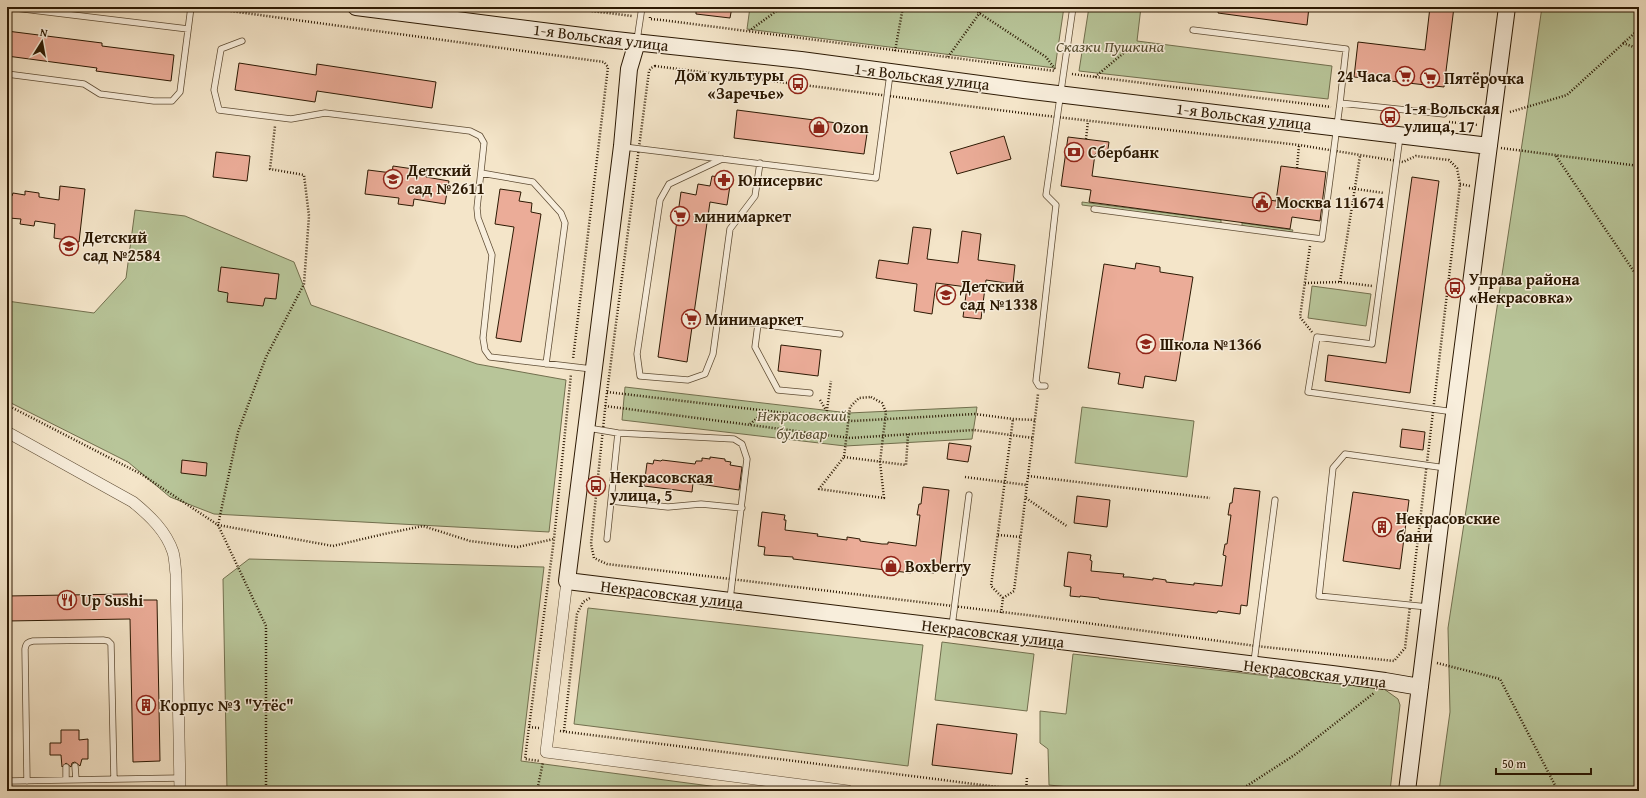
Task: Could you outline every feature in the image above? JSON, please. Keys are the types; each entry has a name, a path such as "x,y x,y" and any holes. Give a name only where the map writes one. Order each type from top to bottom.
{"street":[{"name":"1-я Вольская улица","path":"356,7 387,9 637,42 793,59 1061,94 1489,146"},
{"path":"1406,791 1507,7"},
{"path":"637,42 629,69 622,146 594,370 594,429 567,581 546,752 848,791"},
{"path":"7,432 133,502 162,530 173,552 176,574 180,791"},
{"name":"Некрасовская улица","path":"567,581 1385,681 1420,687"}],"lane":[{"path":"7,7 188,29"},
{"path":"7,74 84,84 100,94 154,101 172,101 180,92 191,7"},
{"path":"637,42 642,7"},
{"path":"1042,386 1036,381 1056,205 1046,195 1054,130 1061,94 1073,7"},
{"path":"1094,209 1322,239 1346,49 1193,30"},
{"path":"242,41 221,49 214,90 219,110 292,119 325,113 470,131 480,136 484,143 477,208 478,218 492,255 483,338 484,350 490,357 594,370"},
{"path":"622,146 876,178 890,72"},
{"path":"1340,106 1444,114"},
{"path":"1400,136 1372,344 1316,337 1308,392 1454,412"},
{"path":"722,159 669,184 660,200 637,354 640,376 688,380 705,374 713,354 730,229 740,213 755,196 760,163"},
{"path":"481,173 533,182 561,213 565,223 546,364"},
{"path":"718,319 840,334"},
{"path":"758,324 755,347 778,390 810,392"},
{"path":"594,429 618,433 734,439 742,444 747,460 730,601"},
{"path":"607,539 618,433"},
{"path":"1429,607 1319,596 1333,468 1346,454 1447,468"},
{"path":"952,628 969,495"},
{"path":"1254,665 1275,500"},
{"path":"611,501 668,507 701,504 742,508"},
{"path":"27,781 25,645 28,642 34,641 103,640 108,641 110,644 114,779"},
{"path":"75,766 76,780"},
{"path":"66,767 66,780"},
{"path":"7,781 180,778"}],"path":[{"path":"201,7 604,62 608,67 572,367 554,539 529,727 1029,791"},
{"path":"559,7 632,16"},
{"path":"748,32 782,7"},
{"path":"895,51 903,7"},
{"path":"970,7 1046,57 1056,71"},
{"path":"948,57 984,7"},
{"path":"650,19 1095,77 1340,106"},
{"path":"1510,112 1567,95 1639,29"},
{"path":"1624,43 1639,49"},
{"path":"1095,77 1132,46"},
{"path":"651,68 649,71 605,406 594,429 591,544 594,558 607,564 1035,616 1256,646 1394,661"},
{"path":"266,791 266,626 218,525 238,432 266,357 304,284 309,216 304,175 270,169 276,117"},
{"path":"1086,139 1088,121"},
{"path":"1447,121 1455,122"},
{"path":"1297,168 1299,145"},
{"path":"1489,146 1639,166"},
{"path":"1340,282 1360,156"},
{"path":"1556,156 1639,279"},
{"path":"1449,160 1456,168"},
{"path":"1349,188 1392,194"},
{"path":"1311,237 1300,317 1316,337"},
{"path":"1305,283 1340,282 1380,287"},
{"path":"826,417 831,381"},
{"path":"1001,613 1003,598 1014,591 1033,438 1042,386"},
{"path":"607,392 848,420 975,414 1013,419 1036,420"},
{"path":"871,397 882,403 886,412 880,462 884,498 819,489 844,458 848,420 850,407 859,398 871,397"},
{"path":"820,400 827,410"},
{"path":"7,405 141,474 218,525 333,546 423,526 470,540 518,547 554,539"},
{"path":"605,406 847,438 974,430 1033,438"},
{"path":"750,424 766,411"},
{"path":"1003,598 991,586 1013,419"},
{"path":"844,458 906,465 908,434"},
{"path":"1028,476 1210,498"},
{"path":"965,477 1027,485"},
{"path":"1026,498 1068,526"},
{"path":"998,535 1021,537"},
{"path":"564,731 577,614 583,602 592,598"},
{"path":"1437,663 1500,679 1558,791"},
{"path":"1239,791 1296,754 1378,690"},
{"path":"537,791 546,752"},
{"path":"1026,791 1027,777"}],"green space":[{"path":"750,7 1064,7 1055,68 747,29"},
{"name":"Сказки Пушкина","path":"1089,7 1141,7 1137,41 1332,66 1328,99 1079,71"},
{"path":"1542,7 1639,7 1639,791 1439,791 1450,712 1448,628"},
{"path":"1082,202 1221,220 1221,223 1082,205"},
{"path":"135,210 185,216 294,262 311,305 477,364 566,380 549,532 214,514 170,497 128,462 7,401 7,301 94,313 126,278"},
{"path":"1242,223 1293,230 1292,232 1242,226"},
{"path":"1312,286 1371,294 1366,326 1308,318"},
{"name":"Некрасовский бульвар","path":"625,387 849,413 977,407 972,439 845,446 622,420"},
{"path":"1082,407 1194,421 1187,477 1075,463"},
{"path":"249,559 544,567 521,761 748,791 227,791 223,579"},
{"path":"588,608 923,645 908,766 574,724"},
{"path":"942,642 1034,654 1027,711 935,700"},
{"path":"1073,654 1384,689 1398,699 1400,705 1390,791 1108,791 1049,785 1048,749 1040,743 1040,711 1066,714"}],"building":[{"path":"696,7 732,7 730,18 696,14"},
{"path":"1219,7 1309,7 1307,25 1218,13"},
{"path":"1430,7 1454,7 1444,87 1354,77 1358,42 1425,50"},
{"path":"7,31 102,43 102,46 174,55 171,81 96,71 97,68 7,56"},
{"path":"239,63 316,75 317,64 436,82 432,108 317,91 315,102 235,90"},
{"path":"737,110 868,127 864,154 734,138"},
{"path":"1004,136 1011,159 957,174 950,152"},
{"path":"1068,137 1109,142 1107,156 1095,154 1092,176 1276,201 1281,166 1326,172 1320,221 1292,217 1290,229 1089,202 1091,190 1061,186"},
{"path":"216,152 250,156 247,181 213,177"},
{"path":"393,166 427,171 426,177 449,181 445,204 414,199 413,206 398,204 399,198 365,194 368,170 392,173"},
{"path":"712,176 731,179 727,205 710,202 687,362 658,357 681,192 696,195 698,184 710,186"},
{"path":"1412,177 1439,181 1410,393 1325,381 1328,355 1386,363"},
{"path":"60,186 85,189 79,242 54,238 55,224 35,221 34,226 20,224 21,219 9,218 10,214 7,214 7,196 12,196 13,193 25,195 25,191 39,193 39,197 59,200"},
{"path":"500,189 521,192 519,201 532,203 531,212 541,214 521,342 496,338 514,227 495,224"},
{"path":"913,227 931,229 927,259 958,263 962,231 981,234 978,260 1015,265 1013,284 986,280 981,319 963,317 967,287 936,283 932,314 914,311 917,284 876,278 879,260 908,264"},
{"path":"1136,263 1160,267 1160,272 1193,277 1176,381 1145,376 1143,388 1118,384 1120,373 1088,368 1104,264 1135,269"},
{"path":"221,267 279,274 276,299 265,298 263,306 227,302 228,293 218,291"},
{"path":"781,345 821,350 818,376 778,371"},
{"path":"1402,429 1425,432 1423,450 1400,447"},
{"path":"949,443 971,446 968,462 947,459"},
{"path":"710,457 725,459 725,461 731,462 730,465 742,467 739,490 693,483 692,492 644,486 647,463 653,464 654,460 662,460 695,464 696,461 702,461 702,458 710,459"},
{"path":"182,460 207,463 206,476 181,473"},
{"path":"923,487 949,490 940,565 935,565 934,573 911,571 911,573 793,559 793,557 764,555 765,547 758,546 762,512 785,515 785,530 818,534 817,536 847,540 847,537 860,539 860,541 882,544 888,544 888,542 916,546 920,515 917,515 919,504 921,504"},
{"path":"1234,488 1260,491 1247,606 1241,605 1240,614 1218,611 1217,613 1099,598 1070,596 1071,587 1064,586 1068,552 1091,555 1091,571 1124,574 1123,577 1153,580 1153,578 1166,580 1166,582 1222,586 1226,556 1223,555 1225,544 1227,544 1231,515 1228,515 1230,503 1232,503"},
{"name":"Некрасовские бани","path":"1353,492 1409,500 1400,569 1343,561"},
{"path":"1077,496 1110,500 1107,527 1074,523"},
{"name":"Корпус №3 \"Утёс\"","path":"128,594 128,600 157,600 160,761 133,762 130,619 7,621 7,596"},
{"path":"937,724 1017,734 1012,774 932,765"},
{"path":"61,730 79,730 79,740 88,739 88,759 82,759 80,766 75,762 72,763 71,767 66,763 62,767 61,755 50,755 50,743 61,743"}],"place":[{"name":"24 Часа","path":"1405,76"},
{"name":"Пятёрочка","path":"1430,78"},
{"name":"Дом культуры «Заречье»","path":"798,84"},
{"name":"1-я Вольская улица, 17","path":"1390,117"},
{"name":"Ozon","path":"819,127"},
{"name":"Сбербанк","path":"1074,152"},
{"name":"Детский сад №2611","path":"393,179"},
{"name":"Юнисервис","path":"724,180"},
{"name":"Москва 111674","path":"1262,202"},
{"name":"минимаркет","path":"680,216"},
{"name":"Детский сад №2584","path":"69,246"},
{"name":"Управа района «Некрасовка»","path":"1455,288"},
{"name":"Детский сад №1338","path":"946,295"},
{"name":"Минимаркет","path":"691,319"},
{"name":"Школа №1366","path":"1146,344"},
{"name":"Некрасовская улица, 5","path":"596,486"},
{"name":"Некрасовские бани","path":"1382,527"},
{"name":"Boxberry","path":"891,566"},
{"name":"Up Sushi","path":"67,600"},
{"name":"Корпус №3 \"Утёс\"","path":"146,705"}]}
